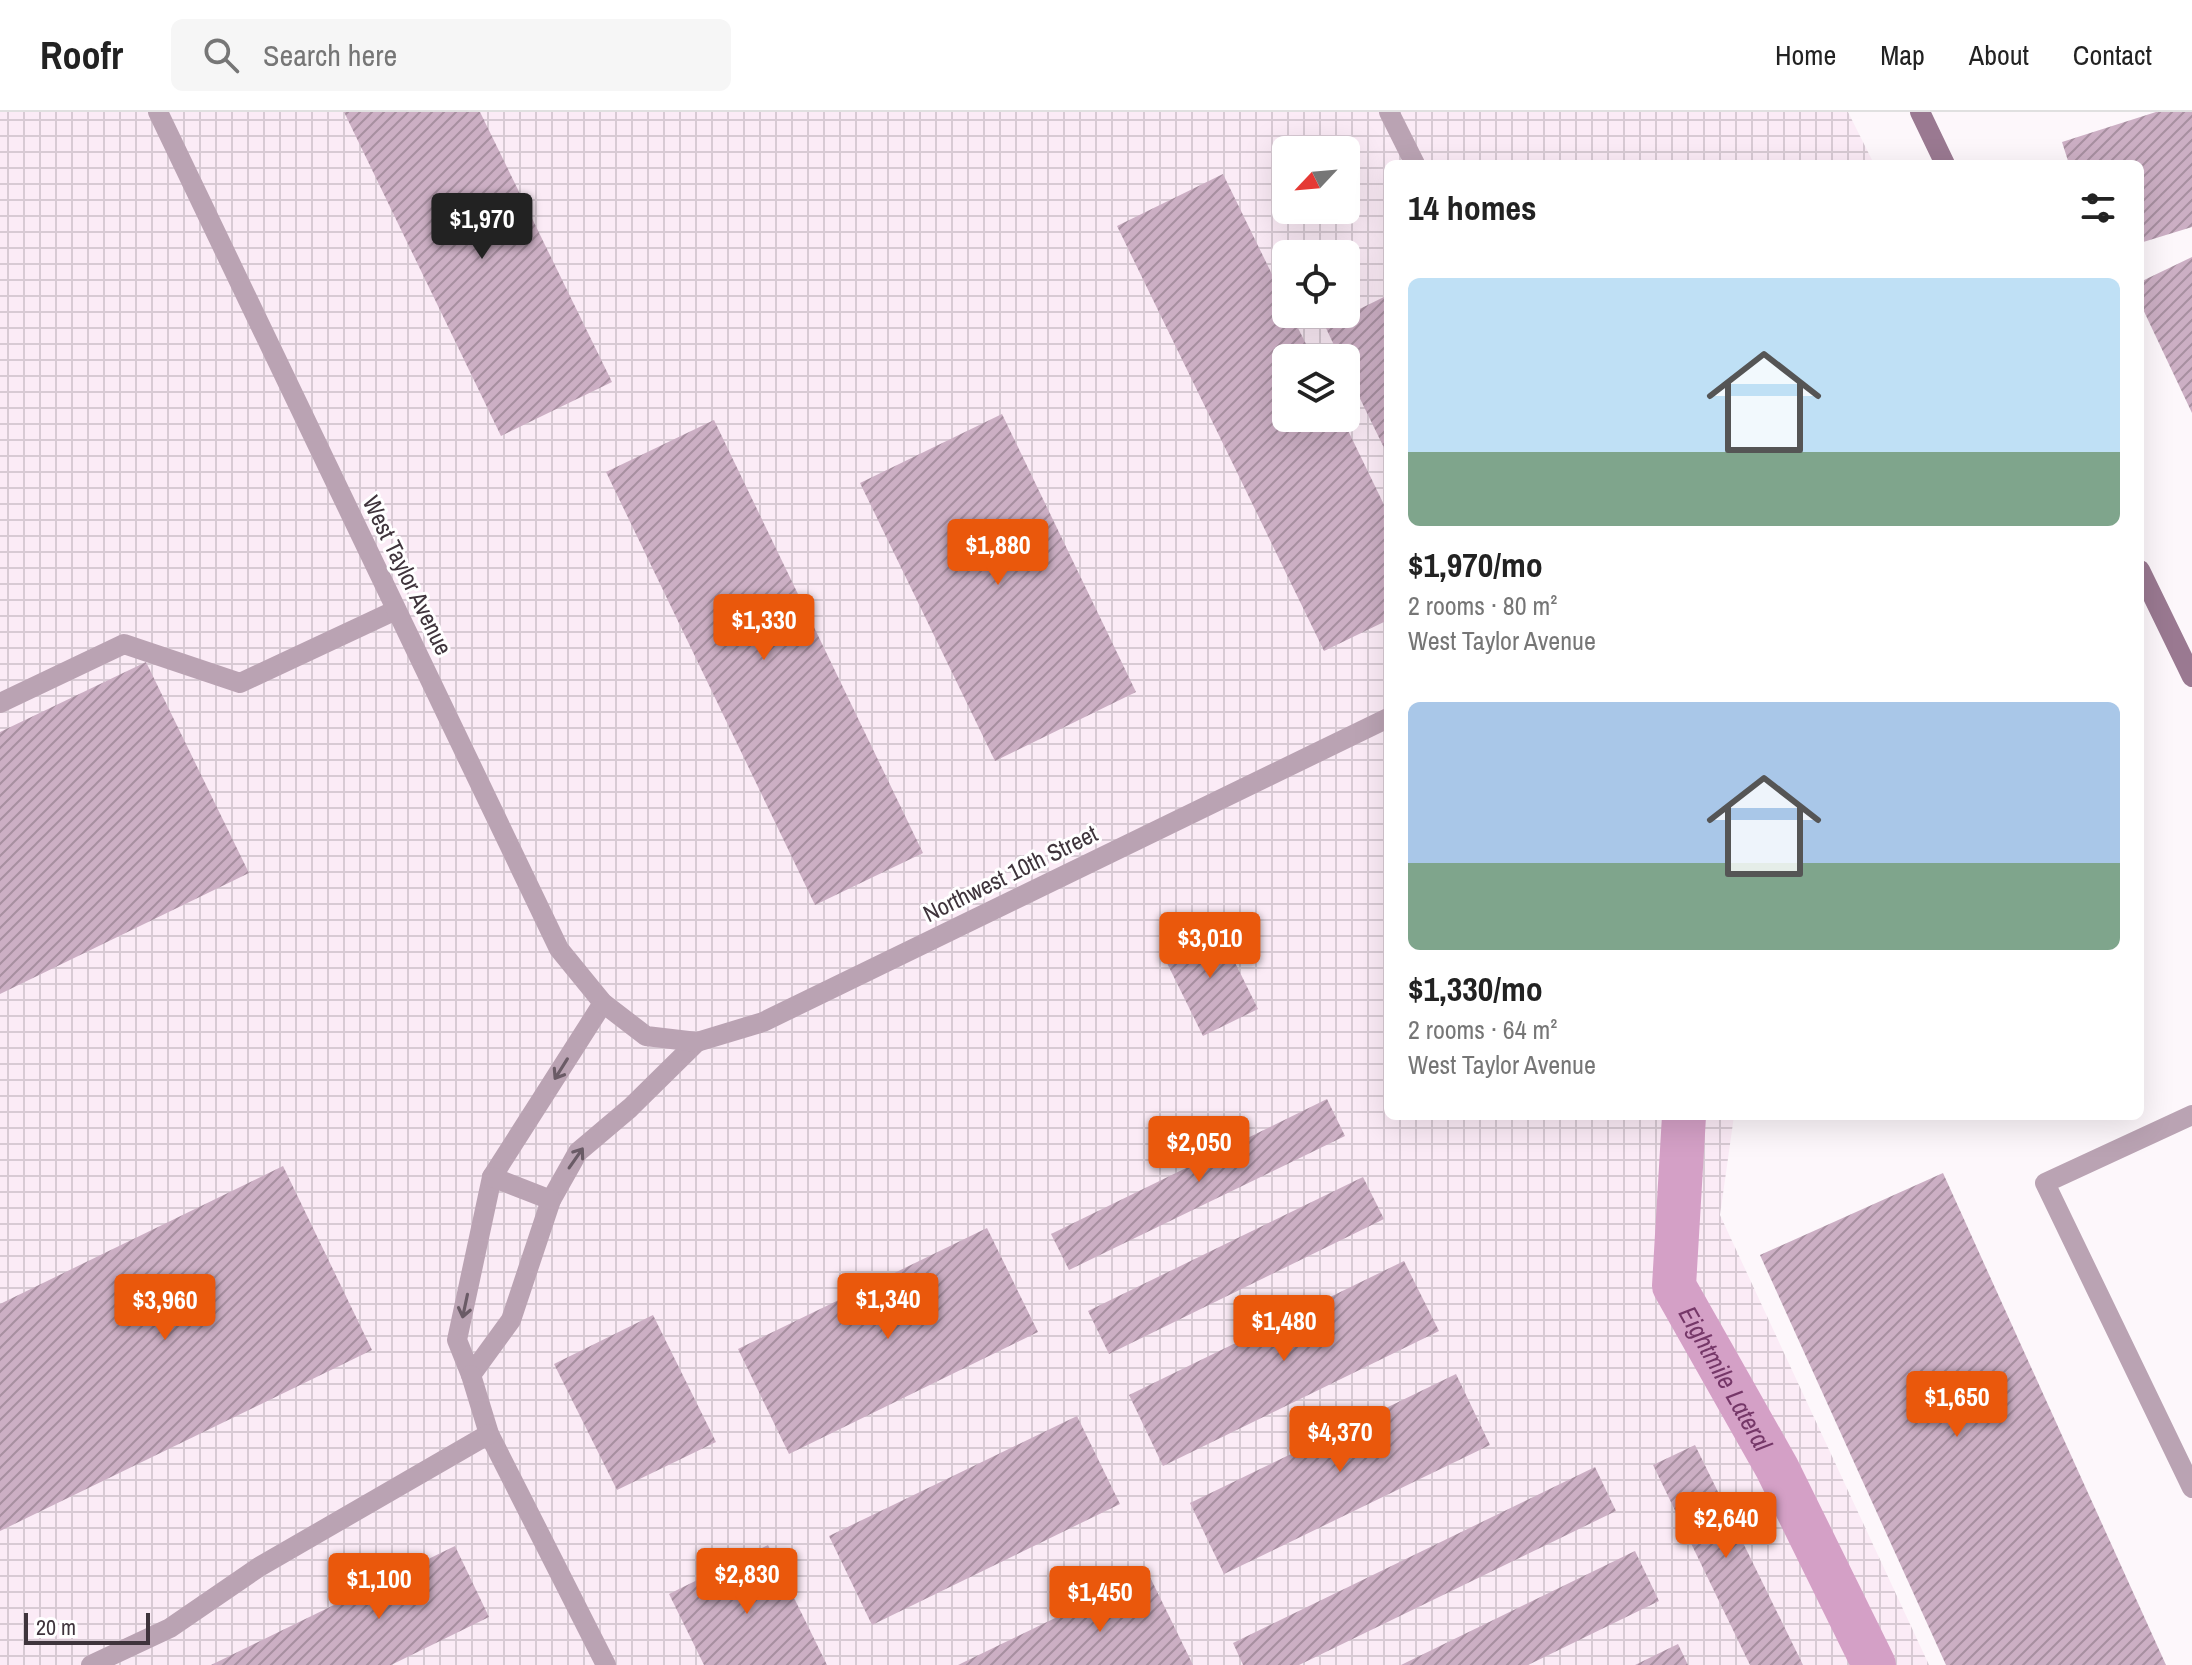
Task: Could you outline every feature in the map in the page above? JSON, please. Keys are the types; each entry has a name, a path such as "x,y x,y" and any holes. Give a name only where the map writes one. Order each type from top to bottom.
{"main road":[{"path":"1920,112 1943,160"},
{"path":"2144,578 2192,677"}],"street":[{"name":"West Taylor Avenue","path":"158,112 559,949 603,1003 646,1036"},
{"path":"1389,112 1413,160"},
{"path":"0,703 124,644 240,683 396,610"},
{"name":"Northwest 10th Street","path":"646,1036 697,1042 763,1022 1384,720"},
{"path":"603,1003 492,1177 457,1340 489,1434 606,1665"},
{"path":"471,1375 511,1320 551,1200 578,1152 630,1108 697,1042"},
{"path":"2189,1124 2045,1183 2192,1488"},
{"path":"492,1177 551,1200"},
{"path":"91,1665 170,1628 259,1567 489,1434"}],"shaded area":[{"path":"0,112 1848,112 1872,160 1384,160 1384,1120 1733,1120 1720,1215 1929,1665 0,1665"}],"building":[{"path":"344,112 480,112 612,382 501,436"},
{"path":"2156,112 2192,112 2192,227 2144,242 2144,160 2068,160 2062,142"},
{"path":"1223,174 1272,274 1272,328 1298,328 1306,344 1272,344 1272,432 1349,432 1384,505 1384,622 1324,651 1117,226"},
{"path":"2192,257 2192,413 2144,311 2144,280"},
{"path":"1384,297 1384,448 1360,399 1360,344 1333,344 1326,328 1360,328 1360,309"},
{"path":"1002,414 1136,692 995,761 860,483"},
{"path":"714,420 923,853 815,905 606,472"},
{"path":"146,662 249,873 0,994 0,732"},
{"path":"1216,924 1258,1009 1203,1036 1161,951"},
{"path":"1327,1099 1345,1136 1069,1270 1051,1234"},
{"path":"283,1166 372,1350 0,1531 0,1304"},
{"path":"1943,1173 2166,1665 1946,1665 1760,1255"},
{"path":"1363,1177 1384,1219 1109,1354 1088,1311"},
{"path":"987,1228 1038,1332 789,1454 738,1349"},
{"path":"1404,1261 1439,1331 1163,1466 1129,1395"},
{"path":"653,1315 716,1442 617,1490 554,1364"},
{"path":"1456,1374 1490,1445 1224,1574 1190,1503"},
{"path":"1077,1416 1120,1504 872,1625 829,1536"},
{"path":"1695,1445 1803,1665 1750,1665 1653,1465"},
{"path":"1595,1467 1616,1511 1299,1665 1243,1665 1233,1643"},
{"path":"768,1545 827,1665 704,1665 669,1594"},
{"path":"455,1546 489,1617 391,1665 211,1665"},
{"path":"1635,1551 1659,1601 1528,1665 1401,1665"},
{"path":"1148,1573 1193,1665 958,1665"},
{"path":"1678,1644 1688,1665 1635,1665"}],"waterway":[{"name":"Eightmile Lateral","path":"1684,1120 1674,1286 1777,1468 1874,1665"}]}
